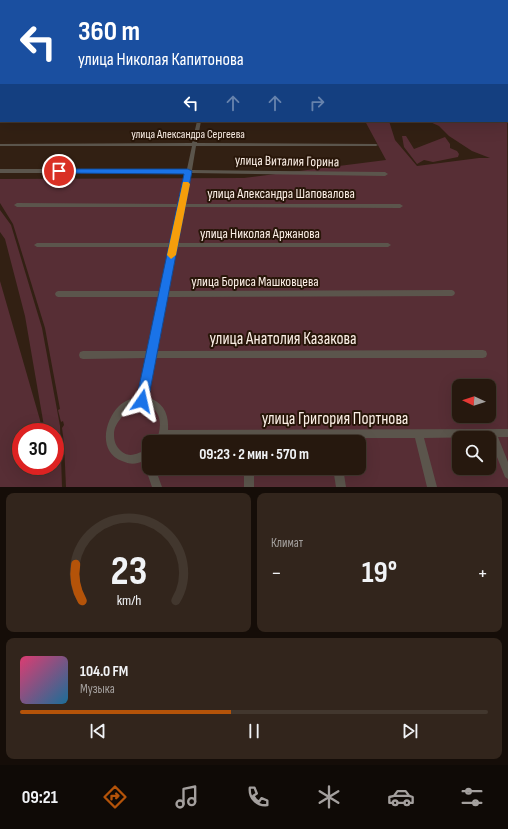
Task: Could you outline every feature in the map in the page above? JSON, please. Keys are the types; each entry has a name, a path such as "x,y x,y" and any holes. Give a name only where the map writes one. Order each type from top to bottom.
{"street":[{"path":"142,401 199,122"},
{"name":"улица Александра Сергеева","path":"0,145 376,145"},
{"name":"улица Виталия Горина","path":"0,171 188,171 385,174"},
{"name":"улица Александра Шаповалова","path":"17,205 400,206"},
{"name":"улица Николая Аржанова","path":"37,245 388,245"},
{"name":"улица Бориса Машковцева","path":"58,294 452,293"},
{"name":"улица Анатолия Казакова","path":"83,355 482,354"},
{"path":"142,456 129,460 115,453 111,446 109,438 113,420 118,413 133,402 142,401 154,404 162,413 165,421 162,435"},
{"path":"418,433 432,487"},
{"name":"улица Григория Портнова","path":"366,436 418,433 452,433"},
{"name":"улица Григория Портнова","path":"496,433 508,433"},
{"path":"496,443 508,474"},
{"path":"152,475 157,487"},
{"path":"249,475 249,487"},
{"path":"339,475 341,487"}],"shaded area":[{"path":"366,122 389,122 395,140 417,166 490,158 472,151 449,136 439,126 430,122 507,122 508,487 66,487 64,423 63,421 61,422 58,410 60,409 45,328 13,224 0,203 0,179 244,178 386,160"},
{"path":"402,136 406,136 414,149 445,137 450,144 450,148 457,151 459,154 458,157 433,162 424,160 417,164 404,147"},
{"path":"0,210 11,225 42,328 59,423 43,423 25,316 5,239 0,232"},
{"path":"0,281 40,423 12,423 12,475 62,475 62,487 0,487"}],"slow traffic":[{"path":"171,255 186,184"}],"route":[{"path":"59,171 188,171 142,401"}]}
